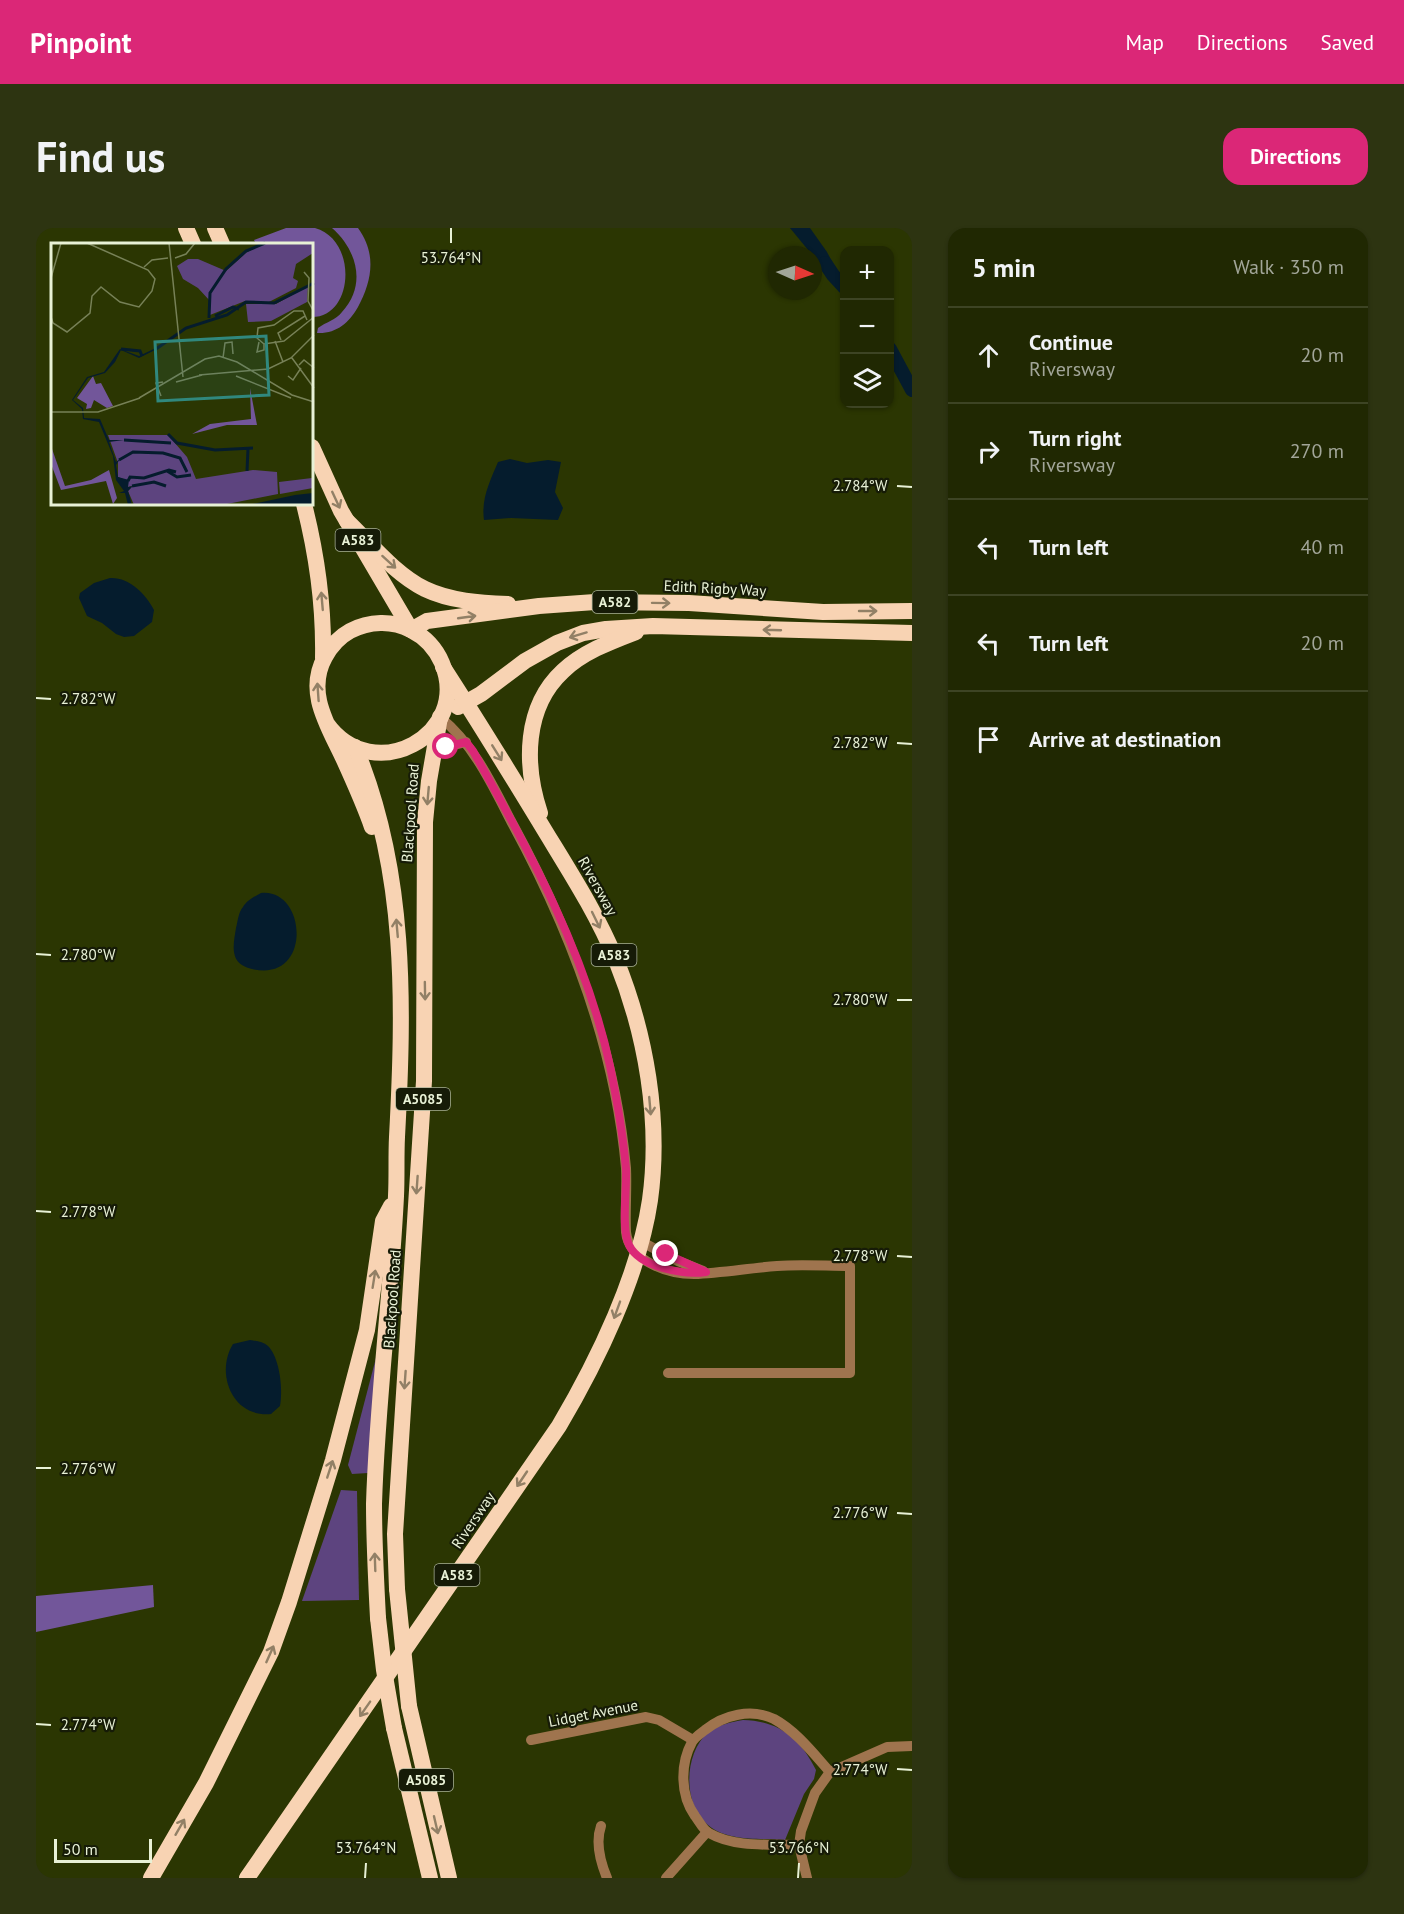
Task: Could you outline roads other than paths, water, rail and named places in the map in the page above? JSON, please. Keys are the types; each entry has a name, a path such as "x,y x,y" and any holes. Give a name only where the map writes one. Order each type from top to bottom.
{"highway":[{"path":"186,228 193,243"},
{"path":"215,228 222,243"},
{"name":"A583","path":"314,451 347,521 411,630"},
{"name":"A583","path":"304,506 322,600 324,659"},
{"path":"347,521 392,565 424,588 472,602 538,606"},
{"name":"Edith Rigby Way","path":"411,630 427,621 538,606 595,602 689,603 823,612 912,611"},
{"path":"327,724 342,740 355,747 379,753 403,750 425,737 440,716 446,693 443,667 431,645 411,630 386,623 361,626 339,639 324,659 318,675 317,692 320,709 369,817 393,898"},
{"path":"548,836 534,793 530,760 531,728 538,705 562,671 581,657 605,644 653,626"},
{"name":"A582","path":"440,716 481,694 525,661 576,634 606,629 653,626 912,633"},
{"name":"Riversway","path":"247,1878 559,1426 581,1387 615,1316 638,1248 650,1198 653,1140 649,1090 641,1038 615,958 582,892 443,667"},
{"name":"Blackpool Road","path":"440,716 425,822 424,1081 395,1534 397,1589 409,1706 449,1878"},
{"name":"Blackpool Road","path":"355,747 379,813 388,852 401,1003 396,1196 375,1488 378,1618 394,1728 430,1878"},
{"path":"151,1878 206,1783 272,1652 333,1460 366,1330 383,1221 396,1196"}],"street":[{"path":"440,716 466,742 529,853 572,948 594,1008 609,1062 620,1117 626,1168 629,1246 638,1248 653,1264 674,1271 694,1274 778,1266 850,1266 850,1373 668,1373"},
{"path":"433,754 449,746 466,742"},
{"path":"799,1845 731,1841 707,1832 690,1809 682,1776 693,1740 712,1724 737,1714 772,1718 791,1730 830,1772"},
{"name":"Lidget Avenue","path":"531,1740 646,1717 659,1720 693,1740"},
{"path":"807,1878 799,1845 808,1808 815,1793 830,1772 887,1747 912,1746"},
{"path":"601,1826 598,1836 599,1850 607,1878"},
{"path":"666,1878 707,1832"}],"water":[{"path":"790,228 810,228 827,252 838,273 832,279 822,267 822,246 805,246"},
{"path":"510,459 527,463 548,460 561,462 555,492 563,508 558,520 511,518 484,520 485,497 489,483 498,462"},
{"path":"110,578 130,583 146,598 154,610 152,622 134,636 124,637 116,634 102,623 87,616 79,598 80,593 94,583"},
{"path":"261,893 276,895 288,905 297,934 294,950 286,962 272,970 245,967 239,963 234,953 240,912 247,902"},
{"path":"250,1340 268,1346 278,1366 281,1383 280,1406 271,1414 246,1409 237,1401 227,1380 228,1355 233,1344"}],"waterway":[{"path":"825,263 840,283"},
{"path":"893,354 912,390"}]}
